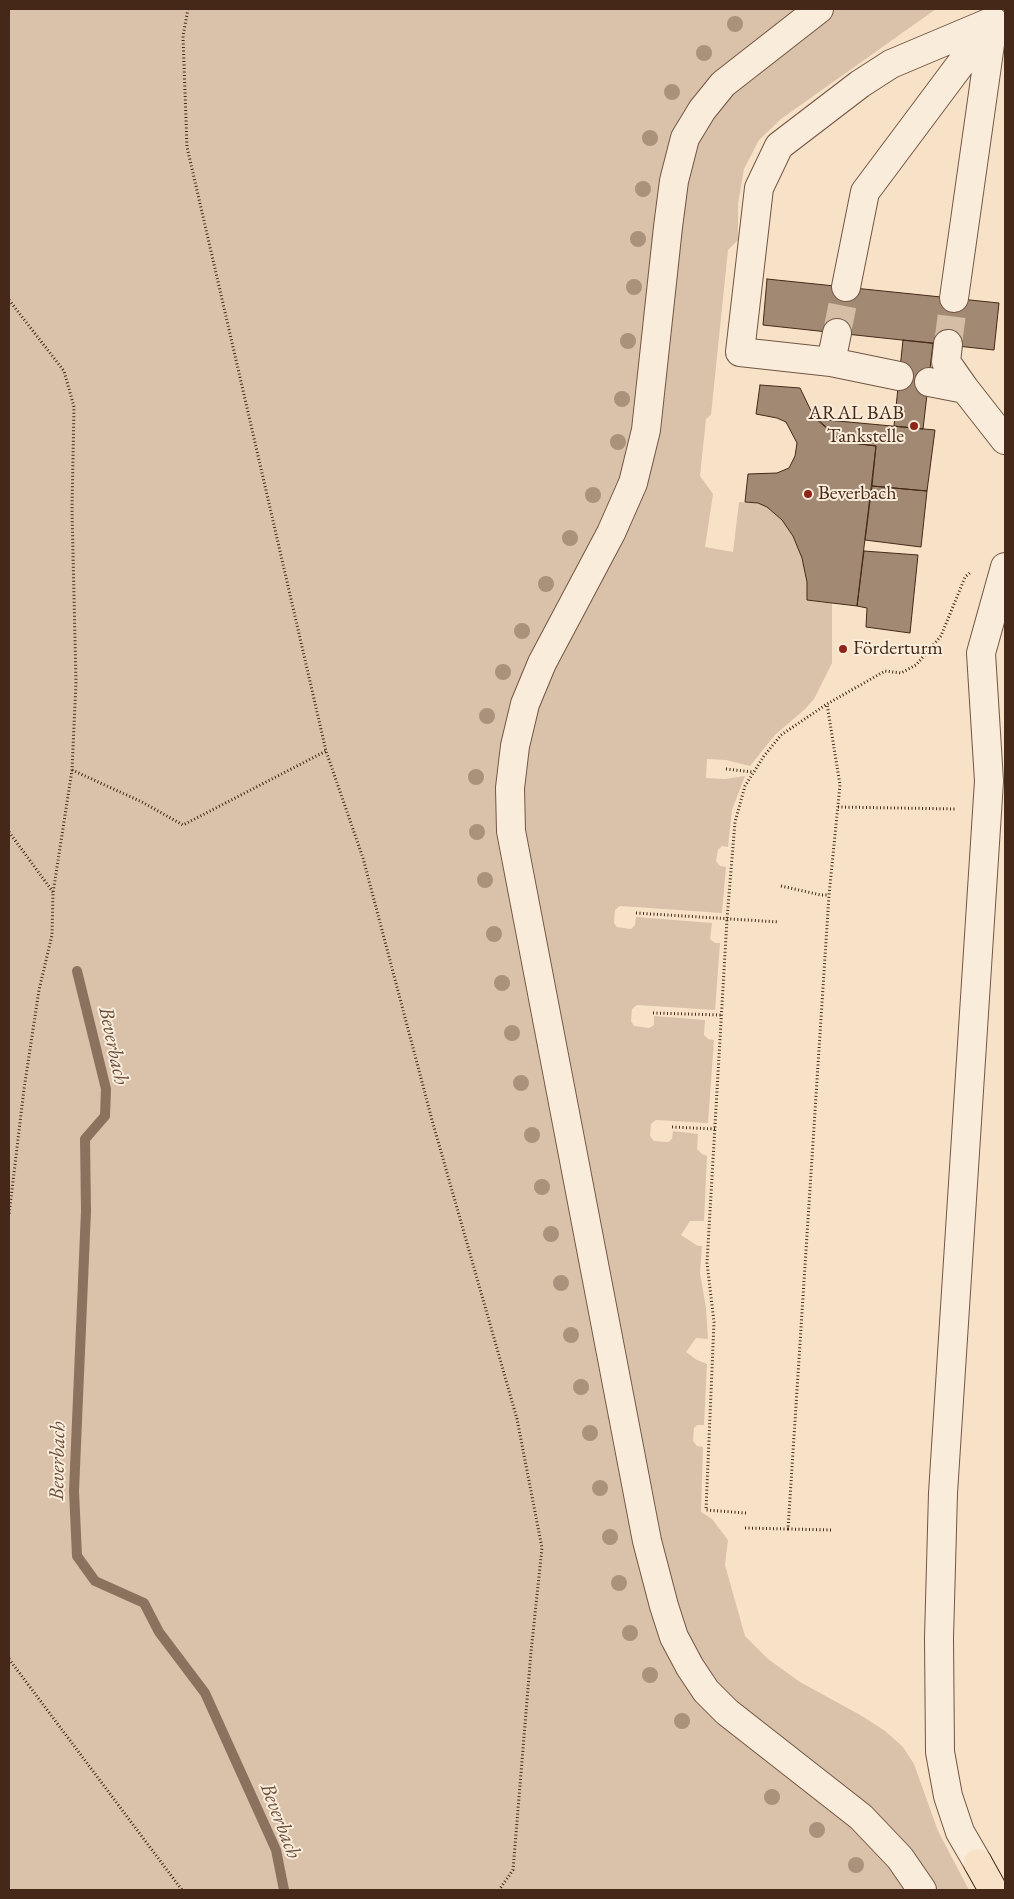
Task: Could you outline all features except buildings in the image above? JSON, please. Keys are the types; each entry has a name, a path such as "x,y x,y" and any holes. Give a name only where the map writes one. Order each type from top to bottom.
{"highway":[{"path":"978,1864 993,1890"}],"lane":[{"path":"819,9 723,84 702,110 685,138 674,181 646,430 633,483 611,532 542,663 526,704 515,746 510,788 511,831 647,1541 674,1637 706,1691 727,1712 861,1817 900,1858 922,1890"},
{"path":"846,287 865,192 999,15"},
{"path":"954,298 999,15"},
{"path":"899,376 831,362 740,352 758,188 779,146 860,84 891,64 999,15"},
{"path":"831,362 837,333"},
{"path":"948,344 946,362 1005,440"},
{"path":"929,382 965,389"},
{"path":"978,1864 960,1832 948,1796 940,1752 938,1705 943,1493 989,781 982,653 1005,567"}],"path":[{"path":"188,9 183,36 187,147 326,751 363,858 432,1120 517,1419 542,1548 531,1652 513,1870 499,1890"},
{"path":"9,300 64,371 74,407 72,510 76,682 72,770 53,893 52,935 38,990 9,1215"},
{"path":"746,1513 706,1510 714,1322 707,1263 727,919 735,822 745,786 764,756 781,735 827,704 885,671 901,673 916,665 940,636 965,576 972,571"},
{"path":"788,1529 828,895 840,785 827,704"},
{"path":"72,770 142,802 183,825 326,751"},
{"path":"726,769 753,772"},
{"path":"838,806 987,810"},
{"path":"9,832 53,893"},
{"path":"781,886 828,895"},
{"path":"636,913 779,922"},
{"path":"653,1013 721,1015"},
{"path":"672,1127 715,1129"},
{"path":"745,1528 833,1530"},
{"path":"9,1659 182,1890"}],"shaded area":[{"path":"9,9 936,9 781,119 759,140 744,169 738,204 738,240 728,250 711,415 706,419 700,476 713,494 705,547 733,552 739,502 758,503 767,507 782,520 793,536 802,558 807,582 807,600 832,603 832,663 814,699 775,735 750,766 726,760 707,759 706,778 725,779 745,776 732,810 728,847 722,846 718,850 716,861 720,866 726,867 722,913 620,906 615,910 614,923 617,927 631,929 635,925 636,917 712,923 710,939 715,943 720,943 715,1010 637,1005 632,1009 631,1021 634,1026 649,1028 654,1025 654,1016 705,1020 704,1035 708,1039 714,1040 708,1123 656,1120 651,1124 650,1136 654,1141 668,1142 672,1139 673,1131 698,1134 697,1149 707,1156 704,1221 690,1221 681,1235 698,1246 702,1246 700,1273 706,1308 708,1339 696,1338 686,1352 707,1364 704,1425 697,1425 694,1428 693,1441 697,1446 703,1447 701,1512 712,1519 728,1540 725,1565 745,1636 768,1659 800,1682 862,1716 885,1731 903,1747 914,1764 938,1831 969,1890 9,1890"}],"waterway":[{"name":"Beverbach","path":"77,971 106,1089 105,1116 85,1139 86,1211 74,1491 77,1556 95,1581 144,1603 159,1632 205,1693 276,1850 284,1890"}],"tunnel":[{"path":"837,333 846,287"},
{"path":"948,344 954,298"}],"place":[{"name":"ARAL BAB Tankstelle","path":"914,426"},
{"name":"Beverbach","path":"808,494"},
{"name":"Förderturm","path":"843,649"}]}
